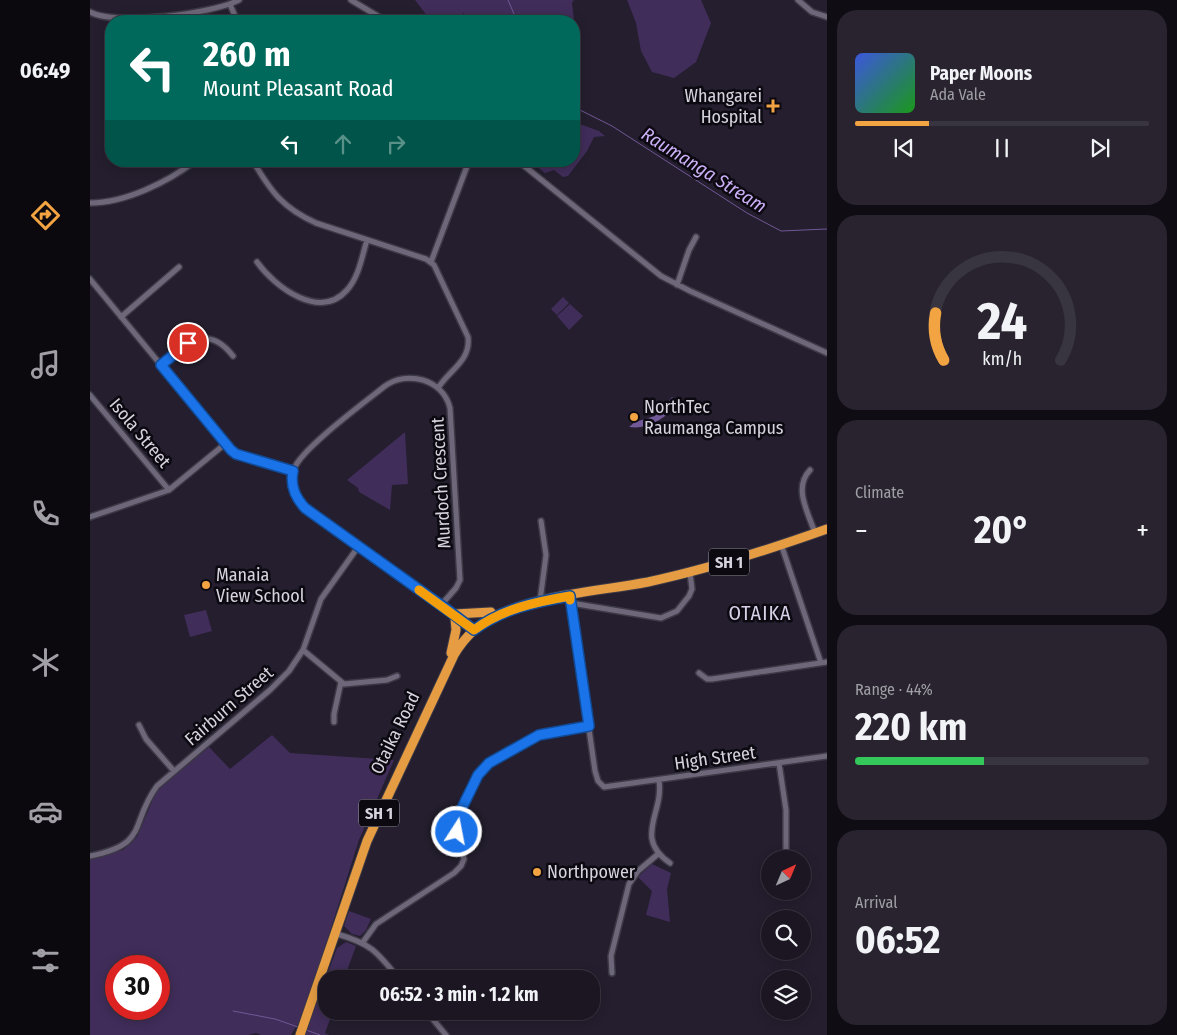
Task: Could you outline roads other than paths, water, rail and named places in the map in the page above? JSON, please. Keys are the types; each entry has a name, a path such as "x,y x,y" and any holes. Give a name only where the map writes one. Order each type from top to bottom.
{"highway":[{"name":"Otaika Road","path":"337,932 336,923 363,842 451,653 472,628 491,612 513,604 570,599 690,573 827,529"},
{"name":"Otaika Road","path":"302,1032 363,851 454,655 472,628 504,612 540,601"},
{"path":"451,653 456,630 453,614 491,612"}],"street":[{"path":"176,15 213,9 239,0"},
{"path":"351,0 376,15"},
{"path":"798,0 812,12 827,17"},
{"path":"230,4 235,15"},
{"path":"90,12 105,17"},
{"path":"90,203 111,200 158,185 176,176 188,167"},
{"path":"257,167 270,190 289,209 316,223 431,262 436,268 468,337 469,343 464,358 438,388 412,377 392,381 307,451 293,471 292,486 302,506 472,628"},
{"path":"431,262 468,167"},
{"path":"525,167 653,270 677,285 827,353"},
{"path":"677,285 689,250 696,237"},
{"path":"257,262 264,271 292,292 309,301 326,303 342,295 352,283 367,240"},
{"path":"121,317 179,267"},
{"path":"90,279 225,444 236,454 293,471"},
{"path":"161,365 188,343 202,338 218,341 233,356"},
{"name":"Murdoch Crescent","path":"438,388 445,394 450,408 460,580 441,606"},
{"name":"Isola Street","path":"90,395 168,490"},
{"path":"90,517 168,490 225,444"},
{"path":"810,470 804,476 801,487 816,533"},
{"path":"540,601 546,555 541,521"},
{"path":"699,673 712,679 824,662 781,544"},
{"name":"Fairburn Street","path":"90,856 113,851 132,838 152,793 174,771 280,680 303,650 321,599 358,547"},
{"name":"Otaika Road","path":"570,599 662,618 677,611 689,596 692,589 690,573"},
{"path":"363,942 374,926 462,866 464,856 457,832 458,817 483,768 539,735 589,726 570,599"},
{"path":"303,650 347,685 387,680 397,676"},
{"path":"334,722 341,682"},
{"path":"139,725 146,739 174,771"},
{"name":"High Street","path":"589,726 596,777 607,788 827,756"},
{"path":"779,763 786,810 786,850"},
{"path":"659,780 659,796 651,832 658,854 670,863"},
{"path":"612,973 611,956 629,884 638,871 658,854"},
{"path":"337,932 363,942 374,949 392,970"},
{"path":"434,1020 446,1035"}],"waterway":[{"name":"Raumanga Stream","path":"508,0 514,15"},
{"name":"Raumanga Stream","path":"580,110 612,126 747,213 781,231 827,229"},
{"path":"233,1011 275,1019 298,1027"},
{"path":"306,1030 320,1035"}],"place":[{"name":"Whangarei Hospital","path":"773,106"},
{"name":"NorthTec Raumanga Campus","path":"634,417"},
{"name":"Manaia View School","path":"206,585"},
{"name":"Northpower","path":"537,872"}],"district":[{"name":"OTAIKA","path":"760,613"}]}
